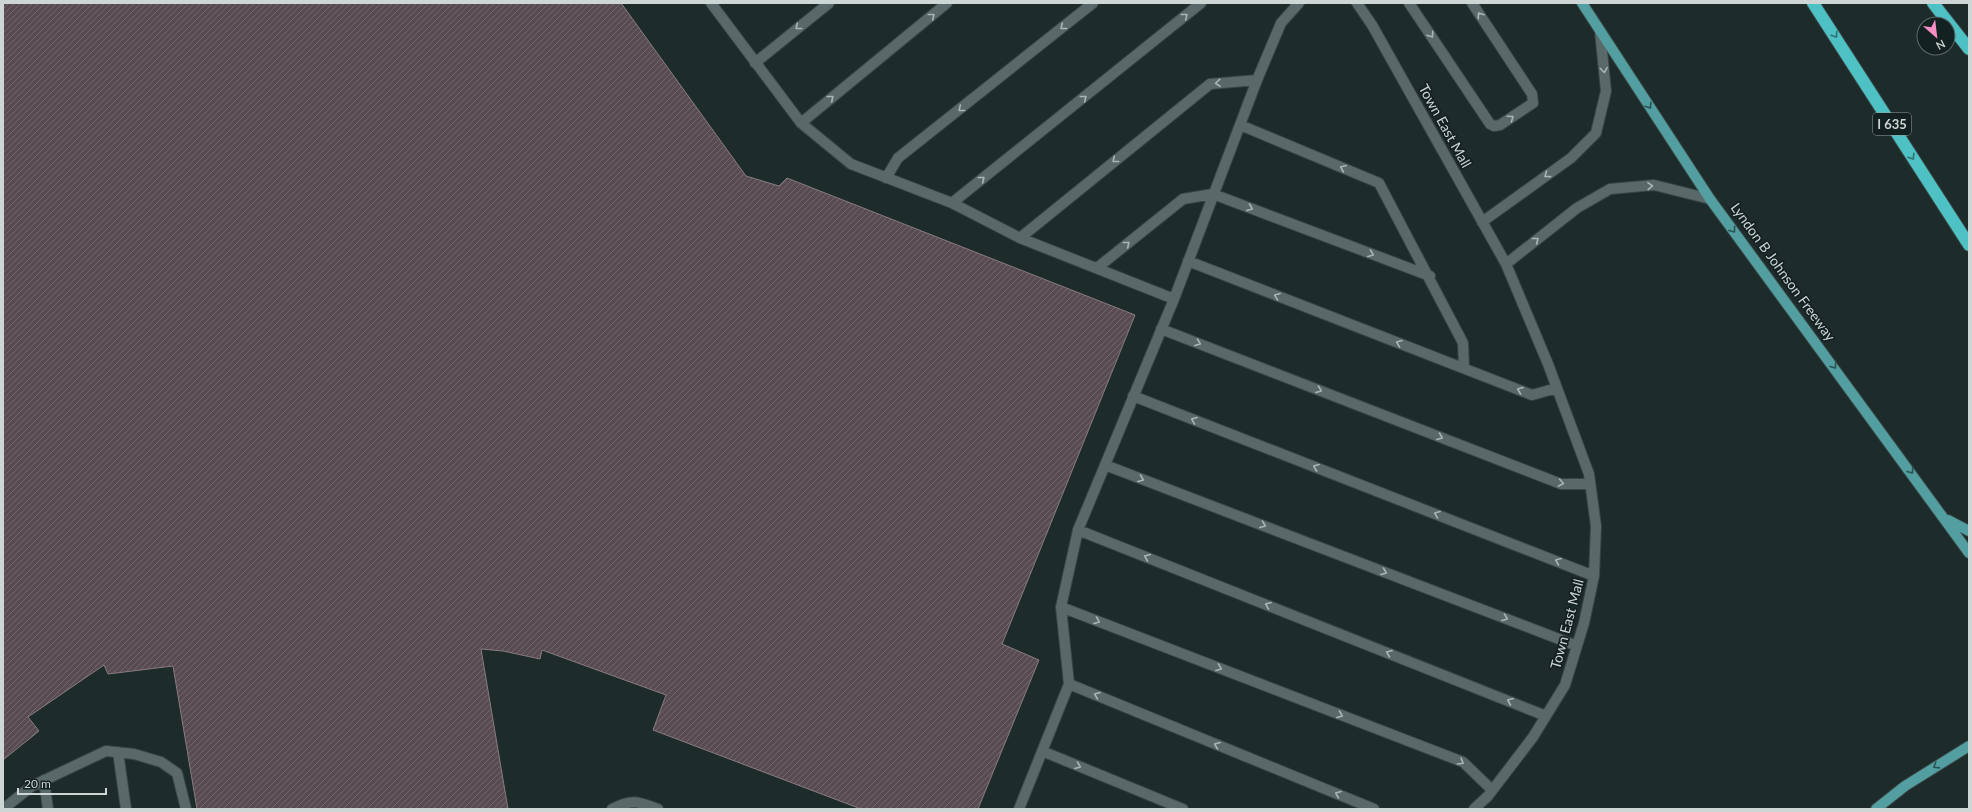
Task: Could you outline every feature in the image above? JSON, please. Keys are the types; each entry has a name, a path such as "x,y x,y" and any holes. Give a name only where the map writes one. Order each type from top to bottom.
{"highway":[{"name":"I 635","path":"1813,3 1969,245"},
{"path":"1933,3 1969,50"}],"main road":[{"name":"Lyndon B Johnson Freeway","path":"1582,3 1710,199 1946,519 1969,553"},
{"path":"1946,519 1969,531"},
{"path":"1876,809 1905,786 1969,746"}],"street":[{"path":"711,3 801,123 851,164 952,203 1020,238 1174,299"},
{"path":"755,63 829,3"},
{"path":"801,123 947,3"},
{"path":"886,178 898,158 1093,3"},
{"path":"952,203 1201,3"},
{"path":"1019,809 1069,684 1061,607 1078,530 1174,299 1257,80 1281,23 1299,3"},
{"name":"Town East Mall","path":"1357,3 1372,25 1506,264 1557,388 1589,474 1596,526 1594,576 1577,646 1565,685 1533,737 1492,790 1474,809"},
{"path":"1410,3 1490,124 1494,126 1500,125 1533,103 1532,94 1472,3"},
{"path":"1482,222 1571,158 1596,133 1606,91 1600,31"},
{"path":"1020,238 1210,84 1257,80"},
{"path":"1240,125 1379,183 1430,276 1463,343 1464,368"},
{"path":"1506,264 1577,208 1610,190 1654,185 1710,199"},
{"path":"1097,268 1183,199 1214,194 1430,276"},
{"path":"1188,261 1532,395 1557,388"},
{"path":"1161,329 1561,484 1590,484"},
{"path":"1133,396 1594,576"},
{"path":"1105,465 1577,646"},
{"path":"1078,530 1546,716"},
{"path":"1061,607 1463,762 1492,790"},
{"path":"1069,684 1374,809"},
{"path":"3,809 32,786 106,751 134,754 161,762 177,773 186,809"},
{"path":"1042,751 1183,809"},
{"path":"118,752 126,809"},
{"path":"44,780 48,809"},
{"path":"612,809 627,802 641,802 652,808"}],"building":[{"path":"3,3 621,3 746,176 779,186 787,178 1135,315 1002,644 1039,660 978,809 861,809 653,730 666,695 542,650 540,659 503,651 481,649 508,809 197,809 173,666 108,674 104,665 28,717 39,731 3,760"}]}
